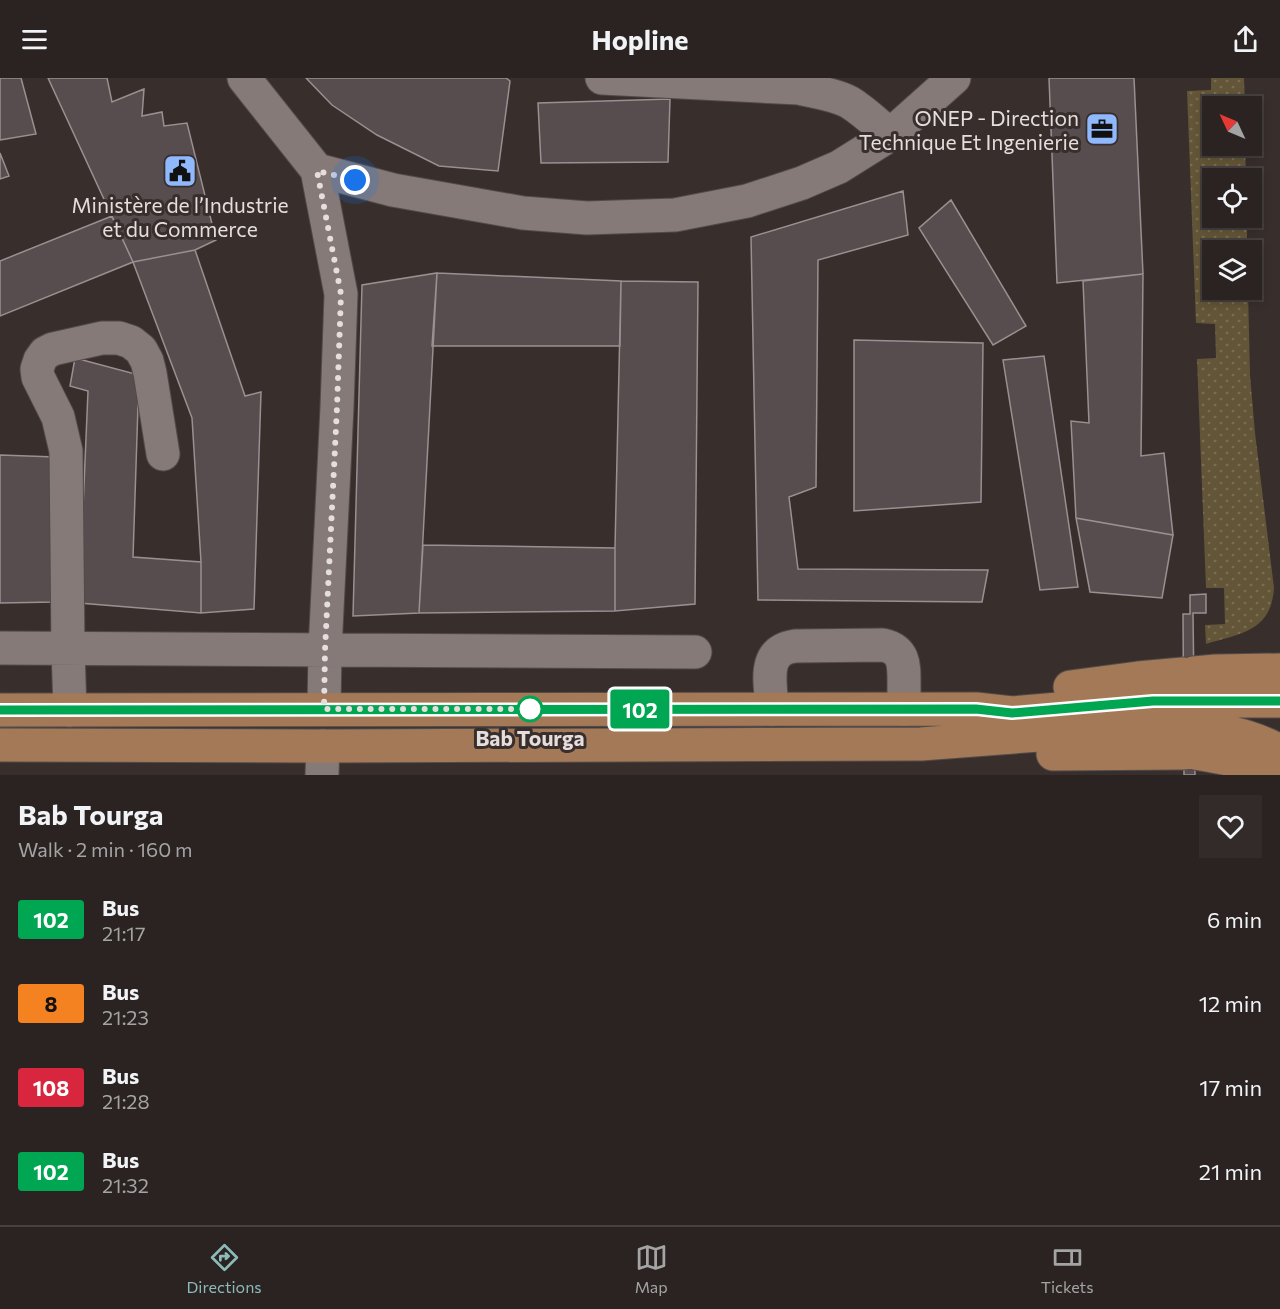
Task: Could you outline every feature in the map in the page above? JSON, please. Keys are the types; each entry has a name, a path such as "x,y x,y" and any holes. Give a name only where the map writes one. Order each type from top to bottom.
{"main road":[{"path":"1189,713 1216,671 1273,664"},
{"path":"0,710 976,709 993,700 1012,695 1138,678 1189,713 1220,729 1246,735 1280,751"},
{"path":"0,745 322,761 921,744 1054,734 1280,701"},
{"path":"322,761 324,709"},
{"path":"1189,713 1241,763 1268,775"}],"street":[{"path":"244,78 317,171 341,294 324,709"},
{"path":"602,78 690,80 799,88 848,102 864,112 890,135"},
{"path":"317,171 393,190 523,213 587,218 675,215 747,201 802,183 839,167 890,135 954,78"},
{"path":"70,710 66,451 58,417 38,377 37,369 45,353 53,349 102,338 119,338 131,342 141,350 150,374 164,454"},
{"path":"772,709 770,664 779,651 795,646 883,645 897,651 902,658 904,709"},
{"path":"0,648 695,652"}],"shaded area":[{"path":"1211,78 1244,78 1245,96 1202,96 1202,156 1245,156 1246,168 1202,168 1202,228 1247,228 1247,240 1202,240 1202,300 1248,300 1250,375 1255,433 1274,588 1272,603 1260,622 1242,633 1206,644 1205,625 1225,624 1224,588 1206,588 1197,359 1216,358 1215,324 1196,323 1187,91 1211,90"}],"building":[{"path":"0,78 21,78 36,134 0,140"},
{"path":"48,78 107,78 112,102 144,89 142,116 162,112 164,126 187,123 216,240 195,250 133,262"},
{"path":"306,78 506,78 510,81 498,171 439,166 377,135 332,105"},
{"path":"1049,78 1134,78 1143,274 1057,283"},
{"path":"670,99 668,162 541,163 538,103"},
{"path":"0,153 9,176 0,179"},
{"path":"903,191 908,235 818,260 816,487 789,497 798,569 988,570 982,602 758,600 751,237"},
{"path":"951,200 1026,326 993,345 919,228"},
{"path":"112,216 133,262 0,316 0,261"},
{"path":"195,250 245,396 261,392 254,609 201,613 201,562 192,418 133,262"},
{"path":"437,273 621,281 620,346 432,346"},
{"path":"437,273 419,613 353,616 362,285"},
{"path":"1143,274 1141,456 1164,453 1173,535 1076,518 1071,421 1089,423 1083,281"},
{"path":"621,281 698,282 695,604 615,611"},
{"path":"854,340 983,343 981,502 854,511"},
{"path":"1044,356 1078,587 1040,590 1003,360"},
{"path":"75,358 139,375 133,557 201,562 201,613 79,603 88,391 70,386"},
{"path":"0,455 55,457 54,602 0,603"},
{"path":"1076,518 1173,535 1162,598 1090,592"},
{"path":"423,545 615,548 615,611 419,613"},
{"path":"1206,594 1206,613 1193,613 1195,775 1184,775 1183,614 1190,614 1190,595"}],"bus line":[{"name":"102","path":"0,710 976,709 1012,713 1153,701 1280,701"}],"place":[{"name":"ONEP - Direction Technique Et Ingenierie","path":"1102,129"},
{"name":"Ministère de l’Industrie et du Commerce","path":"180,171"},
{"name":"Bab Tourga","path":"530,709"}],"route":[{"path":"355,180 317,171 341,294 324,709 530,709"}]}
